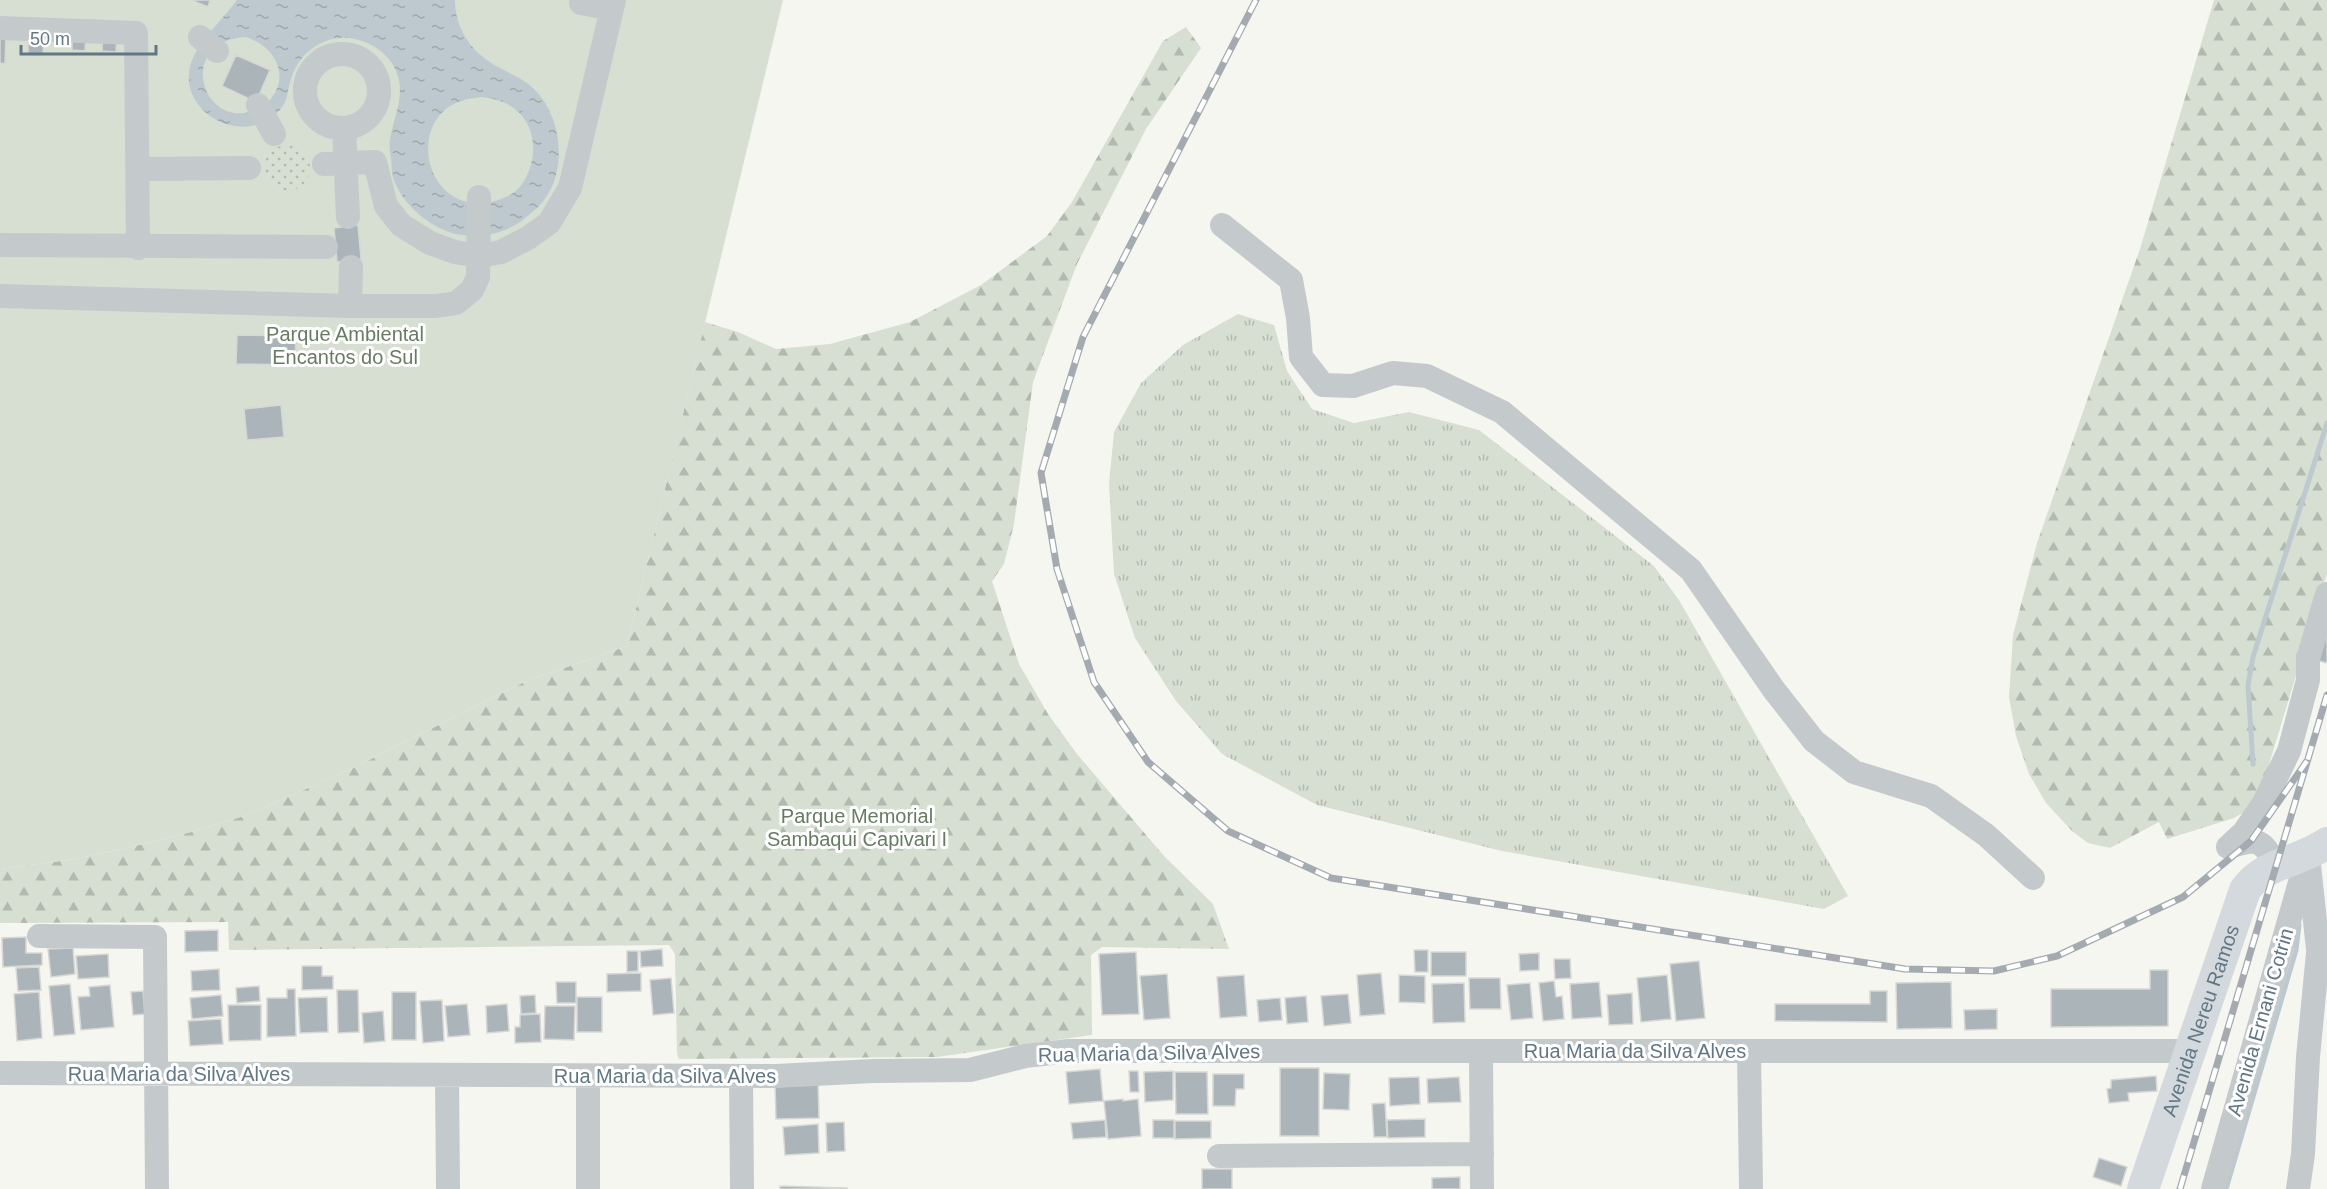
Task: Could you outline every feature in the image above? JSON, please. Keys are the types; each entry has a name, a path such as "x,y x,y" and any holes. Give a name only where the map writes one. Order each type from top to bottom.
{"main road":[{"name":"Avenida Nereu Ramos","path":"2143,1189 2192,1051 2245,890 2259,874 2317,849"}],"street":[{"path":"335,164 375,162 386,206 401,225 430,243 455,252 479,249 501,252 528,238 549,223 570,188 613,5 581,3"},
{"path":"0,28 136,33 138,248"},
{"path":"344,128 335,164 348,218"},
{"path":"138,169 201,175 249,168"},
{"path":"0,296 350,306 427,306 456,303 472,290 478,277 479,197"},
{"path":"1222,225 1291,280 1298,318 1301,357 1323,385 1353,386 1393,373 1427,376 1502,412 1691,570 1774,690 1814,741 1854,772 1930,796 1986,835 2033,878"},
{"path":"0,245 138,248 202,242 326,247"},
{"path":"350,306 351,267"},
{"path":"2276,866 2268,851 2258,842 2251,841 2228,847 2244,832 2264,803 2289,752 2308,680 2308,659 2327,594"},
{"path":"2298,1189 2318,952 2317,849"},
{"name":"Avenida Ernani Cotrin","path":"2213,1189 2317,849"},
{"path":"39,936 155,938 157,1189"},
{"path":"2318,952 2327,1022"},
{"name":"Rua Maria da Silva Alves","path":"0,1073 800,1076 873,1071 970,1070 1025,1056 1069,1051 2192,1051"},
{"path":"1481,1051 1482,1189"},
{"path":"1749,1051 1751,1189"},
{"path":"447,1075 448,1189"},
{"path":"588,1076 588,1189"},
{"path":"741,1076 742,1189"},
{"path":"1219,1156 1482,1154"}],"green space":[{"name":"Parque Ambiental Encantos do Sul","path":"0,0 783,0 627,646 524,682 355,767 247,815 135,846 75,859 0,869"},
{"path":"2214,0 2327,0 2327,574 2267,771 2248,810 2234,818 2167,839 2159,822 2110,848 2088,843 2072,831 2046,803 2029,774 2016,736 2009,697 2013,635 2037,543 2140,249"},
{"name":"Parque Memorial Sambaqui Capivari I","path":"1186,27 1201,48 1146,129 1077,264 1033,382 1014,524 1004,564 992,581 1019,664 1048,714 1077,754 1164,856 1213,904 1229,949 1102,947 1091,955 1092,1035 937,1057 679,1059 677,1054 675,954 669,945 229,950 228,922 0,923 0,869 75,859 135,846 247,815 355,767 524,682 627,646 705,322 738,332 776,349 830,344 910,322 981,285 1047,236 1072,202 1163,41"},
{"path":"287,145 303,152 310,168 303,184 287,191 271,184 264,168 271,152"},
{"path":"1238,314 1274,325 1287,371 1312,409 1354,423 1409,412 1479,430 1654,566 1679,600 1848,896 1824,909 1502,851 1317,805 1222,754 1176,701 1135,638 1114,574 1109,484 1114,432 1141,383 1183,345"}],"water":[{"path":"237,0 455,0 457,18 469,43 490,62 518,77 534,89 552,116 559,148 558,165 547,195 523,220 507,229 489,234 471,236 452,233 434,225 416,212 402,195 392,175 391,133 400,95 397,73 381,51 351,38 330,40 311,49 303,57 292,76 284,105 265,122 240,127 216,120 197,103 191,91 190,65 202,42","holes":["246,37 256,41 272,54 277,63 279,81 276,91 263,107 250,112 233,113 219,106 209,95 203,81 204,66 210,52 224,42","482,97 500,101 521,115 532,135 532,158 524,181 512,194 495,201 471,203 452,195 438,181 430,164 428,144 433,125 445,110 464,100"]}],"building":[{"path":"191,0 210,0 208,7"},
{"path":"0,32 6,32 5,64 0,63"},
{"path":"72,34 86,35 85,51 72,50"},
{"path":"103,35 117,36 116,52 102,51"},
{"path":"28,36 44,36 43,55 28,55"},
{"path":"236,55 270,70 256,102 222,86"},
{"path":"358,225 361,259 337,262 334,228"},
{"path":"237,335 296,336 295,365 236,364"},
{"path":"281,405 284,437 247,440 244,409"},
{"path":"2327,614 2327,663 2312,659"},
{"path":"218,930 218,951 185,952 185,931"},
{"path":"26,937 26,953 42,953 42,965 3,967 2,938"},
{"path":"73,948 75,974 51,977 48,949"},
{"path":"662,949 663,966 641,967 640,951"},
{"path":"1414,950 1428,950 1428,972 1415,972"},
{"path":"627,951 638,951 638,971 627,972"},
{"path":"1136,952 1139,1014 1102,1015 1099,954"},
{"path":"1431,952 1466,952 1466,976 1431,976"},
{"path":"1539,953 1539,970 1520,971 1519,954"},
{"path":"108,954 109,977 78,979 76,956"},
{"path":"1554,959 1570,959 1571,978 1555,979"},
{"path":"1699,961 1705,1018 1676,1021 1670,964"},
{"path":"302,966 322,966 322,976 333,976 333,989 302,990"},
{"path":"39,967 41,990 18,991 16,968"},
{"path":"219,969 220,990 192,991 191,971"},
{"path":"2150,970 2168,970 2168,1026 2051,1027 2051,989 2150,989"},
{"path":"641,973 641,991 607,992 607,974"},
{"path":"1381,973 1385,1014 1360,1016 1357,975"},
{"path":"1167,974 1170,1018 1144,1020 1140,976"},
{"path":"1244,975 1247,1016 1220,1018 1217,977"},
{"path":"1399,975 1425,976 1425,1003 1399,1002"},
{"path":"1667,975 1671,1019 1641,1022 1637,978"},
{"path":"671,978 674,1013 653,1015 650,980"},
{"path":"1469,978 1500,978 1501,1009 1470,1009"},
{"path":"1554,981 1556,997 1562,996 1564,1019 1543,1021 1539,983"},
{"path":"556,982 576,982 576,1003 557,1003"},
{"path":"1599,982 1602,1017 1572,1019 1570,984"},
{"path":"1951,982 1952,1028 1897,1029 1896,983"},
{"path":"1464,983 1465,1022 1433,1023 1432,984"},
{"path":"1530,983 1533,1018 1511,1020 1507,985"},
{"path":"70,984 75,1034 54,1036 49,986"},
{"path":"110,985 114,1027 81,1030 78,997 90,996 89,987"},
{"path":"259,986 260,1001 237,1003 236,988"},
{"path":"287,989 295,989 296,1036 267,1037 267,998 287,998"},
{"path":"337,990 358,990 359,1032 338,1033"},
{"path":"143,991 145,1014 133,1015 131,992"},
{"path":"1870,991 1887,991 1887,1022 1775,1021 1775,1004 1870,1004"},
{"path":"39,992 42,1038 17,1041 14,994"},
{"path":"392,992 416,992 416,1040 392,1040"},
{"path":"1632,993 1633,1024 1609,1025 1607,995"},
{"path":"1348,994 1351,1023 1324,1026 1321,996"},
{"path":"221,995 223,1016 192,1019 190,998"},
{"path":"535,995 536,1013 521,1014 520,996"},
{"path":"1306,996 1308,1022 1287,1024 1285,998"},
{"path":"327,997 328,1032 300,1033 298,998"},
{"path":"577,997 602,997 602,1032 577,1032"},
{"path":"1280,998 1282,1020 1259,1022 1257,1000"},
{"path":"442,1000 444,1041 423,1043 420,1001"},
{"path":"467,1004 470,1035 448,1037 445,1006"},
{"path":"507,1004 509,1031 487,1033 486,1006"},
{"path":"228,1005 261,1005 261,1040 229,1041"},
{"path":"545,1006 575,1006 574,1040 544,1039"},
{"path":"1997,1009 1997,1029 1965,1030 1964,1010"},
{"path":"383,1011 385,1041 364,1043 362,1013"},
{"path":"540,1014 541,1042 515,1043 515,1027 520,1027 520,1015"},
{"path":"221,1019 223,1044 190,1046 188,1021"},
{"path":"1280,1068 1319,1068 1319,1136 1280,1136"},
{"path":"1100,1069 1103,1101 1069,1104 1066,1072"},
{"path":"1129,1071 1138,1071 1139,1092 1130,1092"},
{"path":"1173,1071 1173,1100 1145,1102 1144,1072"},
{"path":"1175,1072 1207,1072 1208,1114 1176,1114"},
{"path":"1324,1073 1350,1074 1349,1110 1323,1109"},
{"path":"1213,1074 1244,1074 1244,1089 1236,1089 1235,1106 1213,1106"},
{"path":"2156,1076 2157,1091 2128,1093 2129,1101 2109,1103 2107,1089 2111,1088 2111,1080"},
{"path":"1419,1077 1420,1104 1390,1106 1389,1078"},
{"path":"1459,1077 1461,1102 1428,1103 1427,1079"},
{"path":"818,1082 819,1118 776,1119 775,1083"},
{"path":"1123,1099 1123,1101 1138,1099 1141,1136 1108,1139 1104,1101"},
{"path":"1385,1103 1387,1137 1374,1137 1372,1104"},
{"path":"1425,1119 1425,1137 1388,1138 1387,1120"},
{"path":"1105,1120 1106,1137 1073,1139 1071,1123"},
{"path":"1153,1120 1174,1120 1174,1138 1153,1138"},
{"path":"1175,1121 1211,1121 1211,1138 1175,1139"},
{"path":"844,1122 845,1151 827,1152 826,1123"},
{"path":"818,1124 819,1153 785,1155 783,1127"},
{"path":"2099,1158 2127,1167 2121,1186 2093,1177"},
{"path":"1202,1169 1232,1169 1232,1189 1202,1189"},
{"path":"1460,1177 1460,1189 1432,1189 1432,1178"},
{"path":"780,1186 847,1188 847,1189 780,1189"}],"waterway":[{"path":"2253,764 2248,685 2253,657 2327,423"},
{"path":"2226,1189 2296,950 2299,925"}],"railway":[{"path":"1256,0 1083,337 1041,473 1057,569 1094,682 1148,762 1228,831 1331,878 1905,969 1994,971 2057,956 2183,897 2251,841 2307,761"},
{"path":"2180,1189 2327,695"}]}
